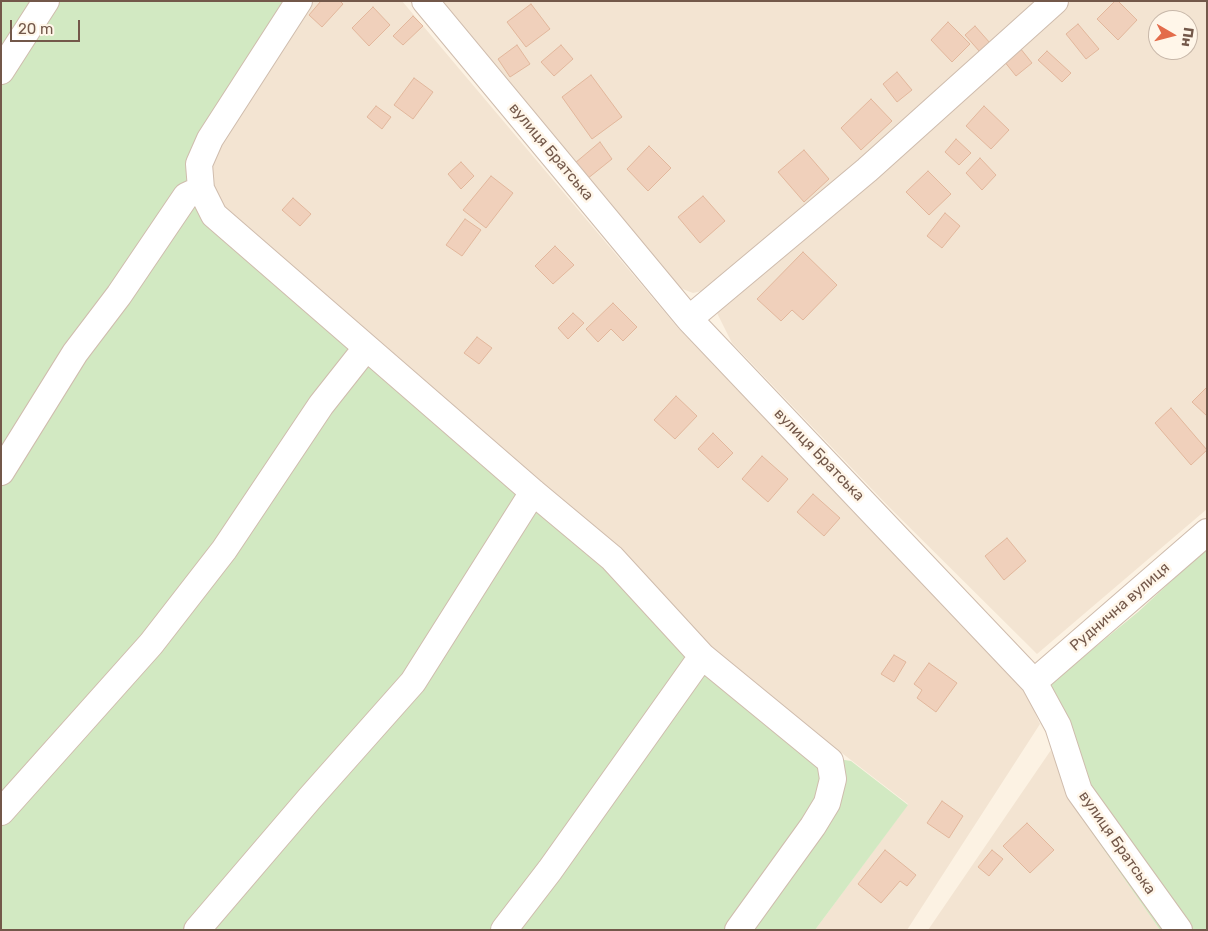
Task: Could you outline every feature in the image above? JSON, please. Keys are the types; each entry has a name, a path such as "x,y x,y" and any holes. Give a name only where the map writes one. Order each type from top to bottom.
{"street":[{"path":"1,71 46,1"},
{"path":"299,1 210,139 200,164 201,189 214,215 533,492 612,558 702,656 830,761 832,779 827,803 813,826 738,930"},
{"name":"вулиця Братська","path":"425,1 689,319 1034,682 1058,726 1080,791 1179,930"},
{"path":"689,319 867,170 1055,1"},
{"path":"1,472 75,353 120,295 186,196 201,189"},
{"path":"1,812 157,636 224,550 321,405 366,348"},
{"path":"197,930 413,682 533,492"},
{"name":"Руднична вулиця","path":"1034,682 1207,532"},
{"path":"504,930 550,870 702,656"}],"shaded area":[{"path":"307,1 402,1 678,328 1024,688 1040,724 907,930 815,930 908,804 707,649 221,211 212,188 208,164"},
{"path":"438,1 1043,1 710,289 693,293 675,286"},
{"path":"1071,1 1207,1 1207,509 1037,654 889,507 732,343 715,309"},
{"path":"1051,750 1072,804 1160,930 928,930"}],"green space":[{"path":"1,1 288,1 204,131 181,196 607,564 807,754 851,761 908,805 815,930 1,930"},
{"path":"1207,548 1207,930 1160,930 1072,804 1087,771 1049,685 1138,612"}],"building":[{"path":"321,1 340,1 343,4 322,27 309,15"},
{"path":"1115,1 1118,1 1137,20 1118,40 1097,19"},
{"path":"531,4 550,29 526,47 507,22"},
{"path":"373,7 390,25 369,46 352,28"},
{"path":"413,16 423,26 403,45 393,36"},
{"path":"948,22 970,44 952,62 931,40"},
{"path":"1078,24 1099,49 1086,59 1066,34"},
{"path":"975,26 990,43 980,52 965,35"},
{"path":"517,45 530,64 510,77 498,59"},
{"path":"561,45 573,59 554,76 541,62"},
{"path":"1020,48 1032,63 1016,76 1004,61"},
{"path":"1047,51 1071,73 1062,82 1038,60"},
{"path":"897,72 912,90 897,102 883,84"},
{"path":"591,75 622,117 592,139 562,97"},
{"path":"414,78 433,92 413,119 394,105"},
{"path":"871,99 892,121 861,150 841,128"},
{"path":"376,106 391,117 382,129 367,117"},
{"path":"984,106 1009,130 991,149 966,126"},
{"path":"956,139 971,153 959,165 945,152"},
{"path":"600,142 612,159 587,179 575,163"},
{"path":"649,146 671,168 648,191 627,169"},
{"path":"804,150 829,179 804,202 778,172"},
{"path":"980,158 996,175 982,190 966,173"},
{"path":"461,162 474,176 461,189 448,174"},
{"path":"928,171 951,194 929,215 906,192"},
{"path":"491,176 513,193 486,228 463,210"},
{"path":"703,196 725,221 700,243 678,217"},
{"path":"293,198 311,214 300,226 282,210"},
{"path":"945,213 960,226 942,248 927,236"},
{"path":"465,219 481,230 462,256 446,245"},
{"path":"555,246 574,265 553,284 535,266"},
{"path":"803,252 837,285 803,320 792,310 781,321 757,299"},
{"path":"613,303 637,327 623,341 611,329 598,342 586,329"},
{"path":"573,313 584,323 568,339 558,328"},
{"path":"477,337 492,348 479,364 464,353"},
{"path":"1207,387 1207,416 1192,402"},
{"path":"676,396 697,416 675,439 654,420"},
{"path":"1171,408 1207,450 1191,465 1155,423"},
{"path":"713,433 733,453 718,468 698,449"},
{"path":"762,456 788,479 768,502 742,479"},
{"path":"813,494 840,518 824,536 797,512"},
{"path":"1007,538 1026,561 1004,580 985,556"},
{"path":"894,655 906,662 894,682 881,674"},
{"path":"929,663 957,683 936,712 917,698 922,690 914,684"},
{"path":"942,801 963,816 949,838 927,823"},
{"path":"1027,823 1054,850 1030,873 1003,846"},
{"path":"885,850 916,875 907,886 900,881 881,903 858,884"},
{"path":"992,850 1003,859 989,876 978,867"}]}
